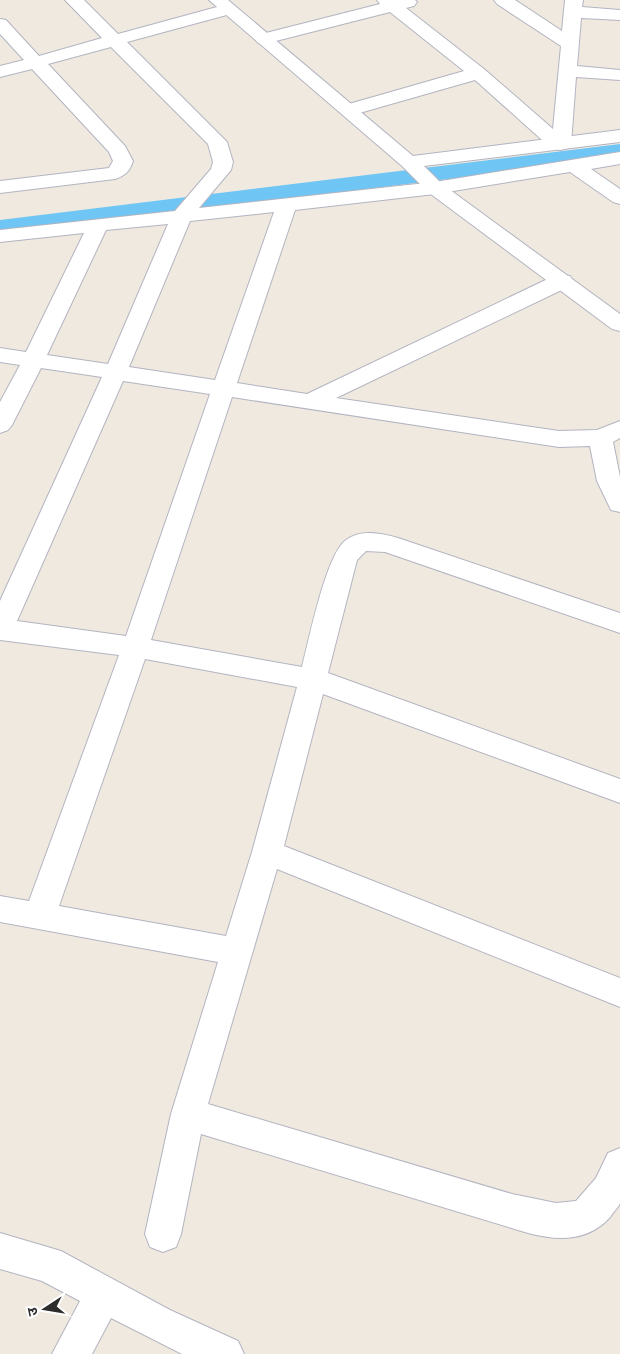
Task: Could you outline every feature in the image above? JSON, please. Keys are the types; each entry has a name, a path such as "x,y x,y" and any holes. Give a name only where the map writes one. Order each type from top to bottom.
{"street":[{"path":"74,0 218,142 224,162 221,170 182,215 116,371 0,630 135,648 313,679 620,791"},
{"path":"264,39 389,3 416,0"},
{"path":"503,0 570,44"},
{"path":"389,3 478,73 559,144"},
{"path":"0,72 34,61 116,40 223,5 349,110 410,163 433,186 620,324"},
{"path":"559,144 574,6 620,15"},
{"path":"0,24 118,150 123,161 121,168 115,173 0,187"},
{"path":"568,71 620,75"},
{"path":"349,110 478,73"},
{"path":"410,163 620,136"},
{"path":"0,236 433,186 620,158"},
{"path":"573,165 620,198"},
{"path":"40,915 135,648 287,203"},
{"path":"0,425 98,225"},
{"path":"311,401 562,281"},
{"path":"0,355 224,387 559,439 611,434 608,480 613,494 620,504"},
{"path":"163,1234 188,1114 267,852 344,560 349,549 370,541 389,544 620,623"},
{"path":"267,852 620,993"},
{"path":"0,908 237,952"},
{"path":"188,1114 512,1212 547,1220 581,1219 600,1201 617,1176 620,1165"},
{"path":"0,1250 48,1264 157,1323 225,1354"},
{"path":"71,1354 104,1294"}],"waterway":[{"path":"0,227 620,151"}]}
